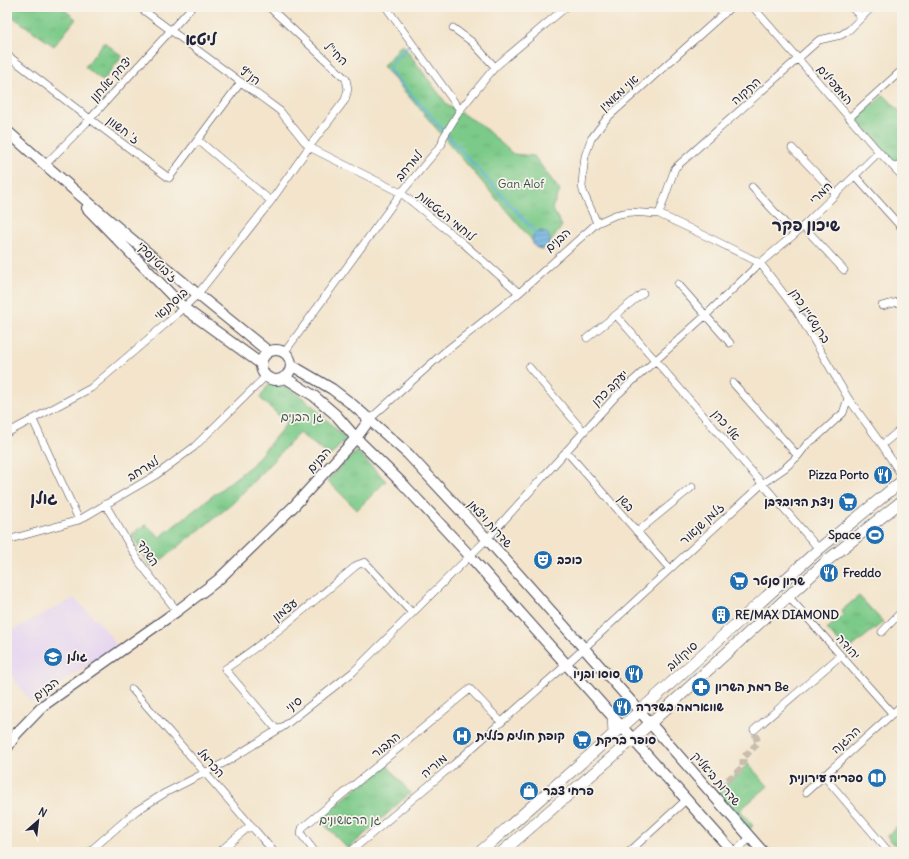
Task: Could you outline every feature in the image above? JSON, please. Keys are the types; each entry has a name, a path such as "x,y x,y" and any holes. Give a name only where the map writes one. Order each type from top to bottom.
{"main road":[{"name":"סוקולוב","path":"480,852 640,711 818,549 902,481"},
{"path":"503,852 633,739 829,558 901,503"},
{"path":"612,715 614,734"}],"street":[{"name":"הנ\"ץ","path":"138,7 280,111 309,147"},
{"name":"יצחק אלחנן","path":"45,165 90,119 192,7"},
{"name":"החי\"ל","path":"269,7 346,79 348,89 345,100 309,147"},
{"path":"386,7 460,110"},
{"name":"למרחב","path":"284,353 401,193 442,144 443,138 460,110 495,67 566,7"},
{"path":"718,7 724,14"},
{"name":"אני מאמין","path":"597,223 582,186 585,156 591,139 607,118 731,7"},
{"name":"המעפילים","path":"753,7 849,118 902,176"},
{"path":"851,7 861,17"},
{"name":"התקוה","path":"659,214 675,168 819,40 841,35 849,30 872,7"},
{"path":"453,28 472,42 495,67"},
{"name":"ז' חשוון","path":"7,55 169,178 198,140"},
{"path":"849,118 902,70"},
{"path":"240,82 198,140 271,201"},
{"name":"ז'בוטינסקי","path":"7,131 197,295 269,352"},
{"name":"לוחמי הגטאות","path":"309,147 401,193 464,244 519,293"},
{"name":"בוסתנאי","path":"7,434 91,388 184,308 197,295 271,201 309,147"},
{"path":"792,148 836,194"},
{"name":"המרי","path":"760,263 795,234 879,152"},
{"path":"895,168 902,162"},
{"name":"ז'בוטינסקי","path":"45,165 184,308 261,364"},
{"path":"855,176 902,228"},
{"path":"752,187 795,234"},
{"name":"הבנים","path":"7,748 16,734 44,705 177,611 218,580 290,511 356,438 370,419 442,354 519,293 597,223 615,215 629,212 659,214"},
{"name":"ברנשטיין כהן","path":"659,214 712,238 760,263 796,310 848,398 882,444 902,476"},
{"path":"803,226 844,270"},
{"name":"יעקב כהן","path":"486,539 616,396 706,315 760,263"},
{"path":"678,284 730,343"},
{"path":"587,338 643,293"},
{"path":"882,306 898,302 902,304"},
{"name":"אלי כהן","path":"616,315 818,549"},
{"path":"279,351 284,353 291,365 288,374 275,380 266,376 263,373 261,364 265,355 269,352 279,351"},
{"name":"שדרות ויצמן","path":"291,365 332,389 370,419 408,454 650,723"},
{"path":"529,367 583,431"},
{"name":"למרחב","path":"7,540 79,520 156,475 194,447 266,376"},
{"path":"284,377 314,396 336,415 356,438 403,484 469,555 734,852 750,838"},
{"path":"733,383 798,456"},
{"name":"זלמן שנאור","path":"567,664 762,484 785,468 798,456 806,444 817,437 842,413 848,398"},
{"path":"33,420 79,520"},
{"path":"882,444 902,428"},
{"name":"בשן","path":"566,451 670,569"},
{"path":"638,532 692,487"},
{"name":"השקד","path":"105,504 140,563 177,611"},
{"name":"סיני","path":"89,852 136,811 164,793 226,762 284,726 353,672 486,539"},
{"name":"עצמון","path":"277,730 225,669 239,660 357,566 365,562 412,613"},
{"name":"יהודה","path":"788,596 892,713"},
{"path":"882,632 902,611"},
{"path":"754,730 840,656"},
{"name":"מוריה","path":"350,852 567,664"},
{"name":"הכרמל","path":"132,688 274,852"},
{"name":"התבור","path":"315,852 301,834 302,828 470,689 501,722"},
{"name":"ההגנה","path":"806,792 902,705"},
{"path":"892,713 899,713 902,715"},
{"name":"שדרות ביאליק","path":"650,723 762,852"},
{"path":"823,775 889,852"},
{"path":"629,852 686,800"},
{"path":"219,852 250,825"},
{"path":"7,848 11,852"}],"shaded area":[{"name":"גולן","path":"74,598 104,627 116,645 31,703 7,668 7,633"}],"green space":[{"path":"7,7 61,7 76,19 54,46 7,13"},
{"path":"104,42 122,56 103,81 85,67"},
{"name":"Gan Alof","path":"402,44 448,106 480,124 513,154 534,156 560,191 552,208 562,226 548,246 541,251 383,66"},
{"path":"884,95 902,114 902,156 895,163 856,119"},
{"name":"גן הבנים","path":"270,382 292,390 302,397 346,439 330,456 299,433 232,504 151,568 131,534 146,525 160,537 252,465 287,423 260,398"},
{"path":"357,451 386,481 357,510 327,480"},
{"path":"859,596 883,622 847,651 827,629 843,615 841,611"},
{"name":"גן הראשונים","path":"386,764 410,793 348,849 319,819"},
{"path":"748,764 768,786 740,810 753,826 748,831 715,793"},
{"path":"902,822 902,852 901,852 887,836"}],"water":[{"path":"541,231 547,234 550,240 547,246 541,249 535,246 532,240 535,234"}],"waterway":[{"path":"410,44 394,60 389,70 444,131"},
{"path":"447,135 536,233"}],"tunnel":[{"path":"712,794 743,767 743,758 758,743 754,730"}],"place":[{"name":"Pizza Porto","path":"883,475"},
{"name":"ניצת הדובדבן","path":"848,502"},
{"name":"Space","path":"875,535"},
{"name":"כוכב","path":"543,560"},
{"name":"Freddo","path":"829,573"},
{"name":"שרון סנטר","path":"739,581"},
{"name":"RE/MAX DIAMOND","path":"721,615"},
{"name":"גולן","path":"53,657"},
{"name":"סוסו ובניו","path":"634,674"},
{"name":"רמת השרון Be","path":"701,687"},
{"name":"שווארמה בשדרה","path":"622,707"},
{"name":"קופת חולים כללית","path":"462,736"},
{"name":"סופר ברקת","path":"582,740"},
{"name":"ספריה עירונית","path":"877,778"},
{"name":"פרחי צבר","path":"529,791"}],"district":[{"name":"ליטא","path":"201,39"},
{"name":"שיכון פקר","path":"806,225"},
{"name":"גולן","path":"44,498"}]}
